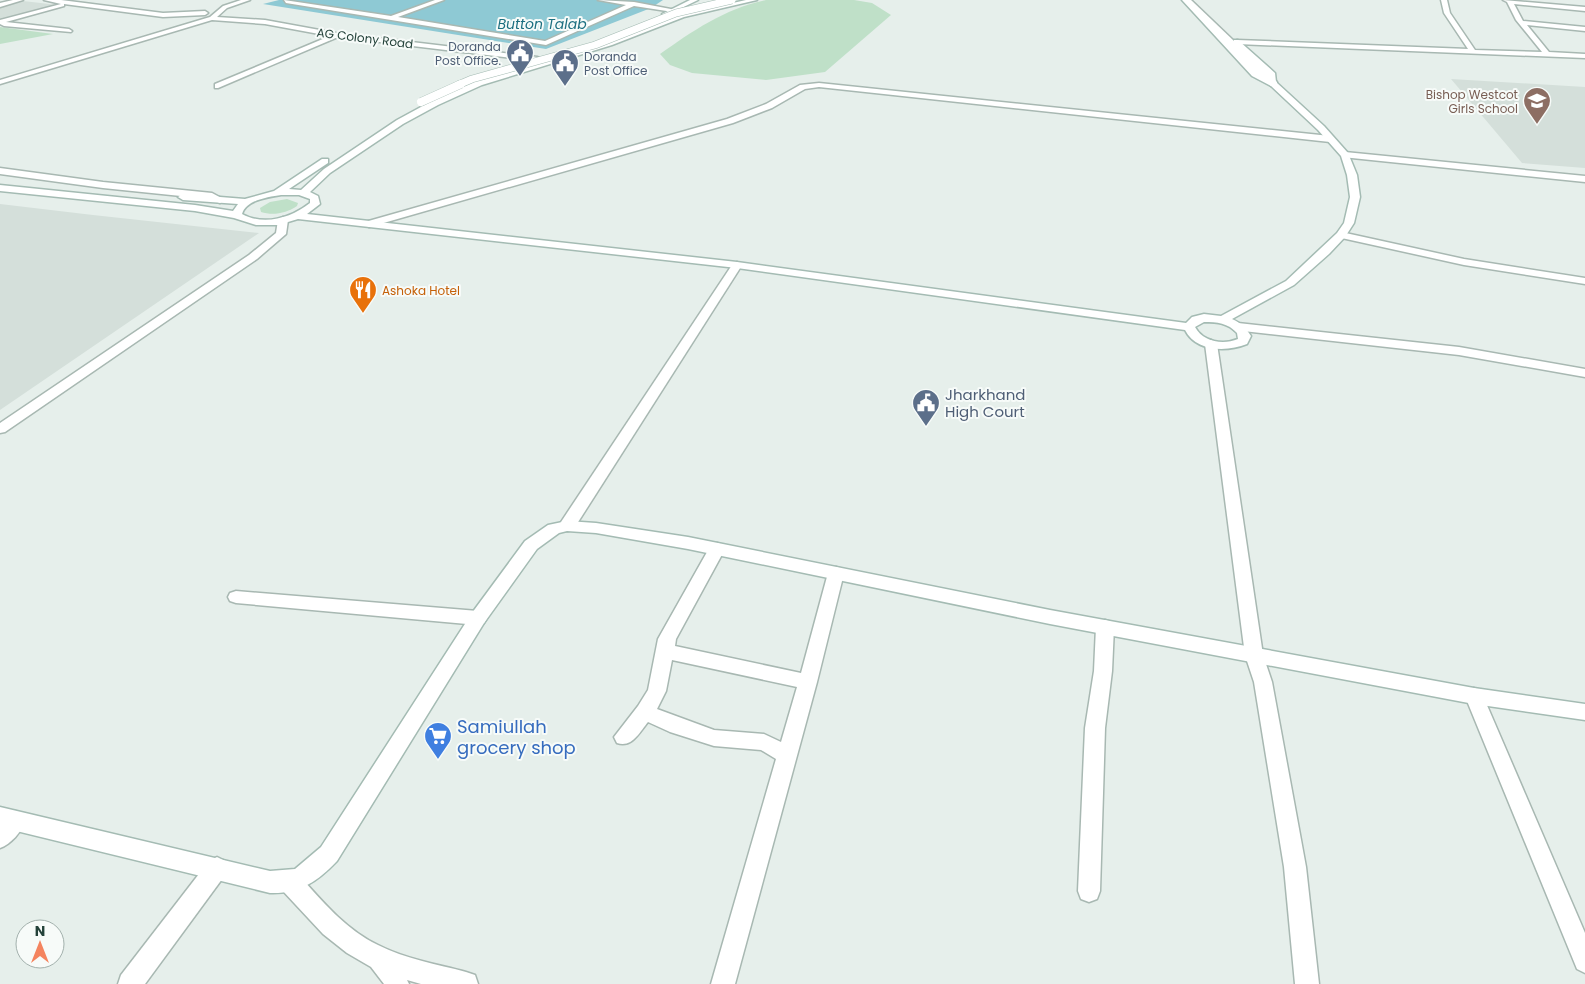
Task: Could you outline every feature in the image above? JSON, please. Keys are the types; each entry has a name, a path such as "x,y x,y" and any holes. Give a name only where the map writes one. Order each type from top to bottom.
{"street":[{"path":"0,5 20,0"},
{"path":"47,0 163,15 220,11"},
{"path":"0,82 212,18 229,5 247,0"},
{"path":"392,18 441,0"},
{"path":"600,0 673,10"},
{"path":"649,22 695,0"},
{"path":"277,193 382,123 465,78 587,46 673,12 724,0"},
{"path":"420,102 472,79 595,45 676,13 732,0"},
{"path":"303,193 327,171 396,124 490,77 599,46 681,15 745,0"},
{"path":"435,103 479,83 610,44 682,16 754,0"},
{"path":"1186,0 1255,74 1274,84 1345,155 1352,175 1355,197 1349,223 1341,236 1290,283 1222,320"},
{"path":"1193,0 1272,75 1274,84"},
{"path":"1444,0 1448,13 1473,51"},
{"path":"286,1 546,43 634,4"},
{"path":"1508,1 1522,24 1547,54"},
{"path":"1508,1 1585,9"},
{"path":"0,22 68,3"},
{"path":"108,8 124,3"},
{"name":"AG Colony Road","path":"212,18 265,22 336,35 537,59 548,62"},
{"path":"0,22 69,31"},
{"path":"1522,24 1585,29"},
{"path":"218,86 336,35"},
{"path":"1237,42 1585,56"},
{"path":"369,224 730,121 769,106 803,88 819,85 1330,139"},
{"path":"1345,155 1585,179"},
{"path":"0,171 103,185 212,196 220,200"},
{"path":"0,179 247,202 277,193 303,193 315,198 315,204 309,210 297,216 260,223 243,220 237,216 195,208 0,188"},
{"path":"237,216 237,211 247,202"},
{"path":"297,216 737,265 1189,327 1195,336 1211,344 1238,344 1245,336 1238,327"},
{"path":"0,429 253,257 282,234 283,220"},
{"path":"1341,236 1464,262 1585,281"},
{"path":"567,526 737,265"},
{"path":"1189,327 1192,323 1204,318 1222,320 1238,327 1459,351 1585,373"},
{"path":"1211,344 1254,654 1263,682 1295,867 1307,984"},
{"path":"0,838 7,819 270,882 290,882 306,876 328,854 478,618 531,546 554,530 567,526 596,528 717,549 1105,627 1474,696 1585,712"},
{"path":"624,737 645,712 657,691 667,639 717,549"},
{"path":"723,984 808,682 836,573"},
{"path":"236,597 478,618"},
{"path":"1089,891 1095,728 1103,671 1105,627"},
{"path":"666,651 808,682"},
{"path":"1474,696 1585,961"},
{"path":"645,712 677,726 714,738 764,742 786,755"},
{"path":"130,984 217,868"},
{"path":"290,882 318,913 348,940 380,959 466,984"},
{"path":"380,959 397,984"}],"shaded area":[{"path":"23,1 58,5 0,21 0,8"},
{"name":"Bishop Westcot Girls School","path":"1451,79 1585,87 1585,168 1522,163"},
{"path":"0,204 93,215 259,233 0,410"}],"green space":[{"path":"766,0 854,0 872,3 891,15 825,72 766,80 692,73 670,65 660,54 710,21 737,9"},
{"path":"0,27 53,34 0,44"},
{"path":"287,199 298,203 297,206 280,213 270,214 261,212 260,208 270,202"}],"water":[{"name":"Button Talab","path":"279,0 663,0 651,8 546,49 263,4"}],"place":[{"name":"Doranda Post Office.","path":"520,77"},
{"name":"Doranda Post Office","path":"565,87"},
{"name":"Bishop Westcot Girls School","path":"1537,125"},
{"name":"Ashoka Hotel","path":"363,314"},
{"name":"Jharkhand High Court","path":"926,427"},
{"name":"Samiullah grocery shop","path":"438,760"}]}
